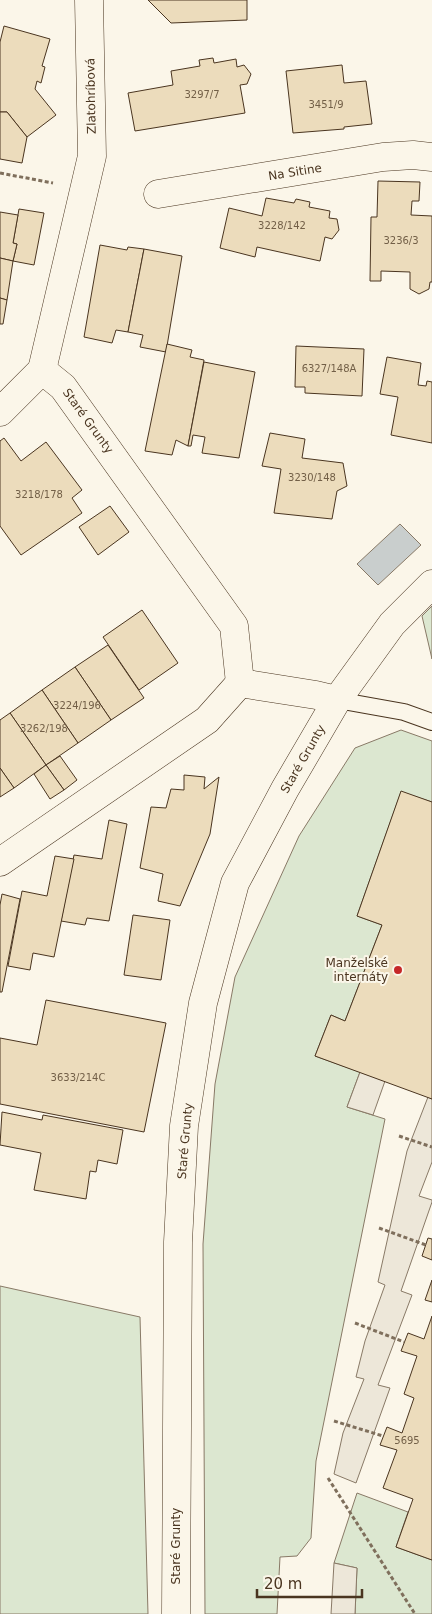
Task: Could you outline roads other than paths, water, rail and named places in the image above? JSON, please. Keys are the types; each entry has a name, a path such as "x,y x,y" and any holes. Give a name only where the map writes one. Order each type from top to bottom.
{"street":[{"name":"Zlatohríbová","path":"42,370 92,156 89,0"},
{"name":"Na Sitine","path":"158,194 383,157 413,155 432,157"},
{"path":"0,412 42,370"},
{"name":"Staré Grunty","path":"42,370 64,386 234,626 240,683"},
{"name":"Staré Grunty","path":"176,1614 178,1242 184,1126 203,1003 235,883 285,789 336,700 392,624 432,584"},
{"path":"0,862 207,720 240,683 336,700"}],"lane":[{"path":"336,700 404,712 432,722"}],"place":[{"name":"Manželské internáty","path":"398,970"}]}
